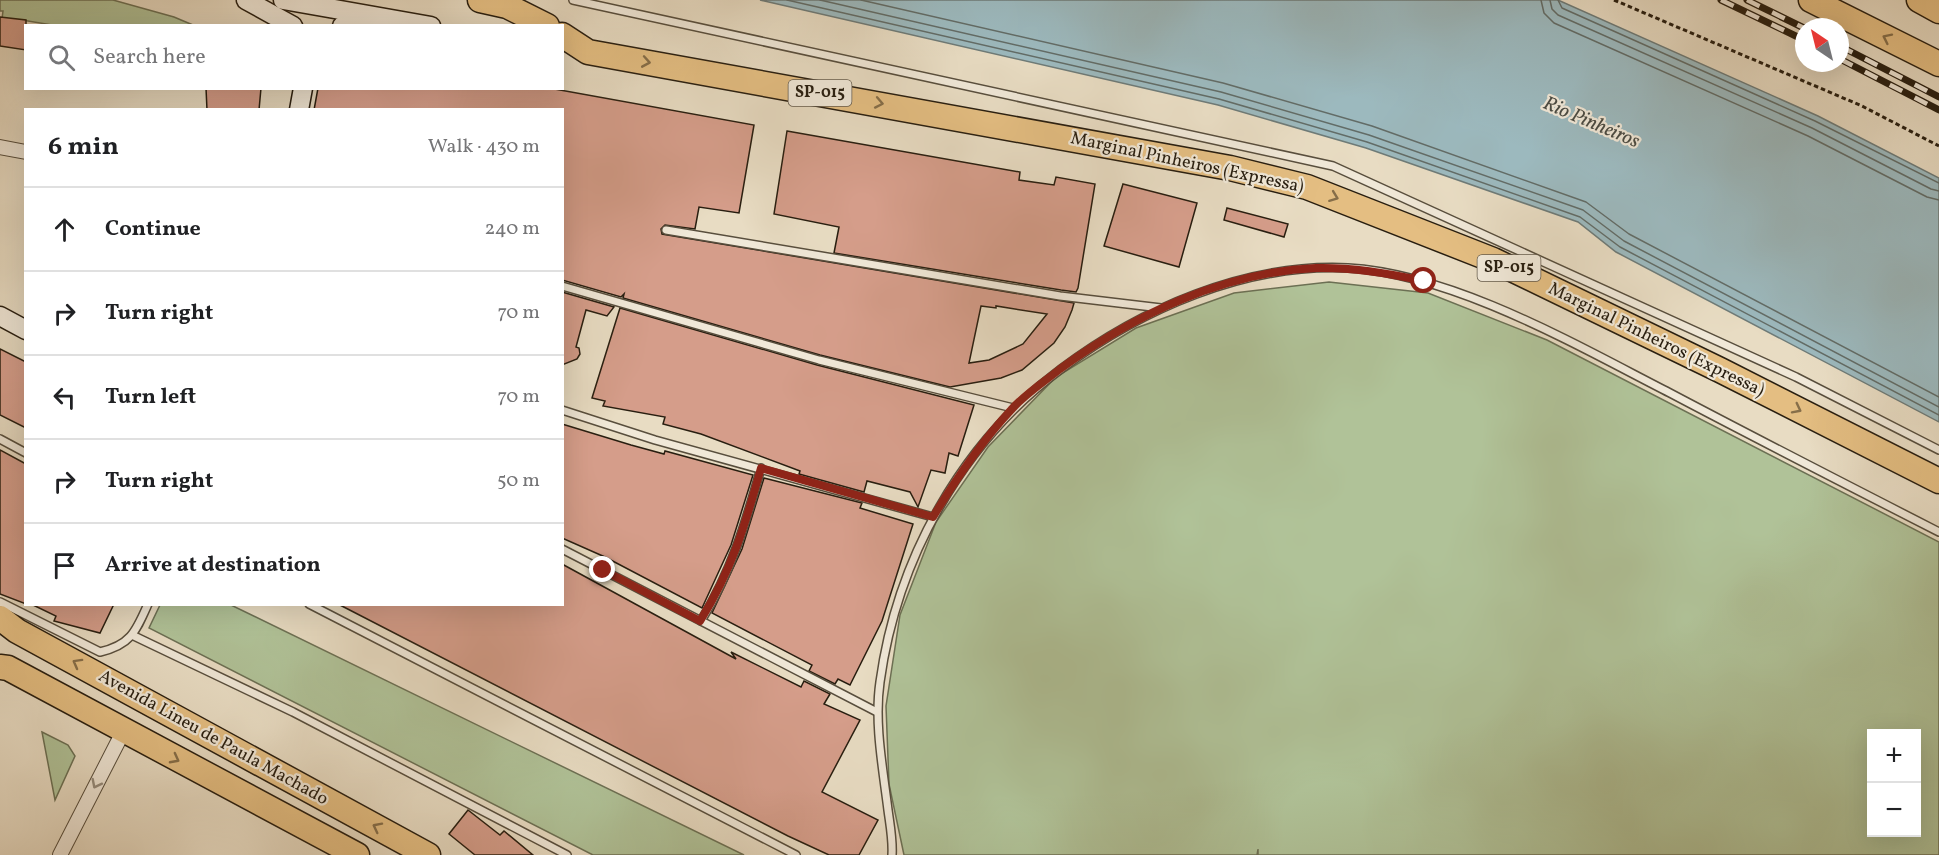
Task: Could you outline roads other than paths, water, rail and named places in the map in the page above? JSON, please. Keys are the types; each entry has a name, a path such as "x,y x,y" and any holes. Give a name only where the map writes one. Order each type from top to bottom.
{"highway":[{"path":"480,0 507,6 543,24"},
{"path":"1811,0 1939,64"},
{"path":"1919,0 1939,11"},
{"name":"Marginal Pinheiros (Expressa)","path":"564,36 588,52 1230,168 1307,187 1493,260 1720,370 1939,481"},
{"name":"Avenida Lineu de Paula Machado","path":"6,626 428,855"},
{"name":"Avenida Lineu de Paula Machado","path":"3,666 357,855"}],"main road":[{"path":"246,0 289,24"},
{"path":"283,0 419,24"},
{"path":"350,24 379,17"},
{"path":"564,47 588,52"},
{"path":"299,108 303,90"},
{"path":"0,316 24,329"}],"street":[{"path":"0,147 24,152"},
{"path":"60,855 123,732"}],"lane":[{"path":"573,0 1333,166 1796,377 1939,450"},
{"path":"666,230 1060,296 1161,308"},
{"path":"892,855 878,712 880,682 894,619 933,517 987,436 1013,408 1104,339 1161,308 1218,286 1314,268 1379,271 1424,281 1466,296 1569,341 1939,532"},
{"path":"564,287 819,360 1013,408"},
{"path":"564,411 655,440 933,517"},
{"path":"0,439 24,452"},
{"path":"700,621 716,597 739,548 761,468"},
{"path":"564,550 878,712"},
{"path":"0,602 100,652 111,650 134,636 147,606"},
{"path":"313,606 796,855"},
{"path":"134,636 293,712 567,855"}],"water":[{"name":"Rio Pinheiros","path":"760,0 1558,0 1818,116 1939,178 1939,422 1616,252 1578,222 1366,148 1218,105"}],"railway":[{"path":"1721,0 1795,36"},
{"path":"1747,0 1795,24"},
{"path":"1849,51 1939,97"},
{"path":"1849,64 1939,110"}]}
